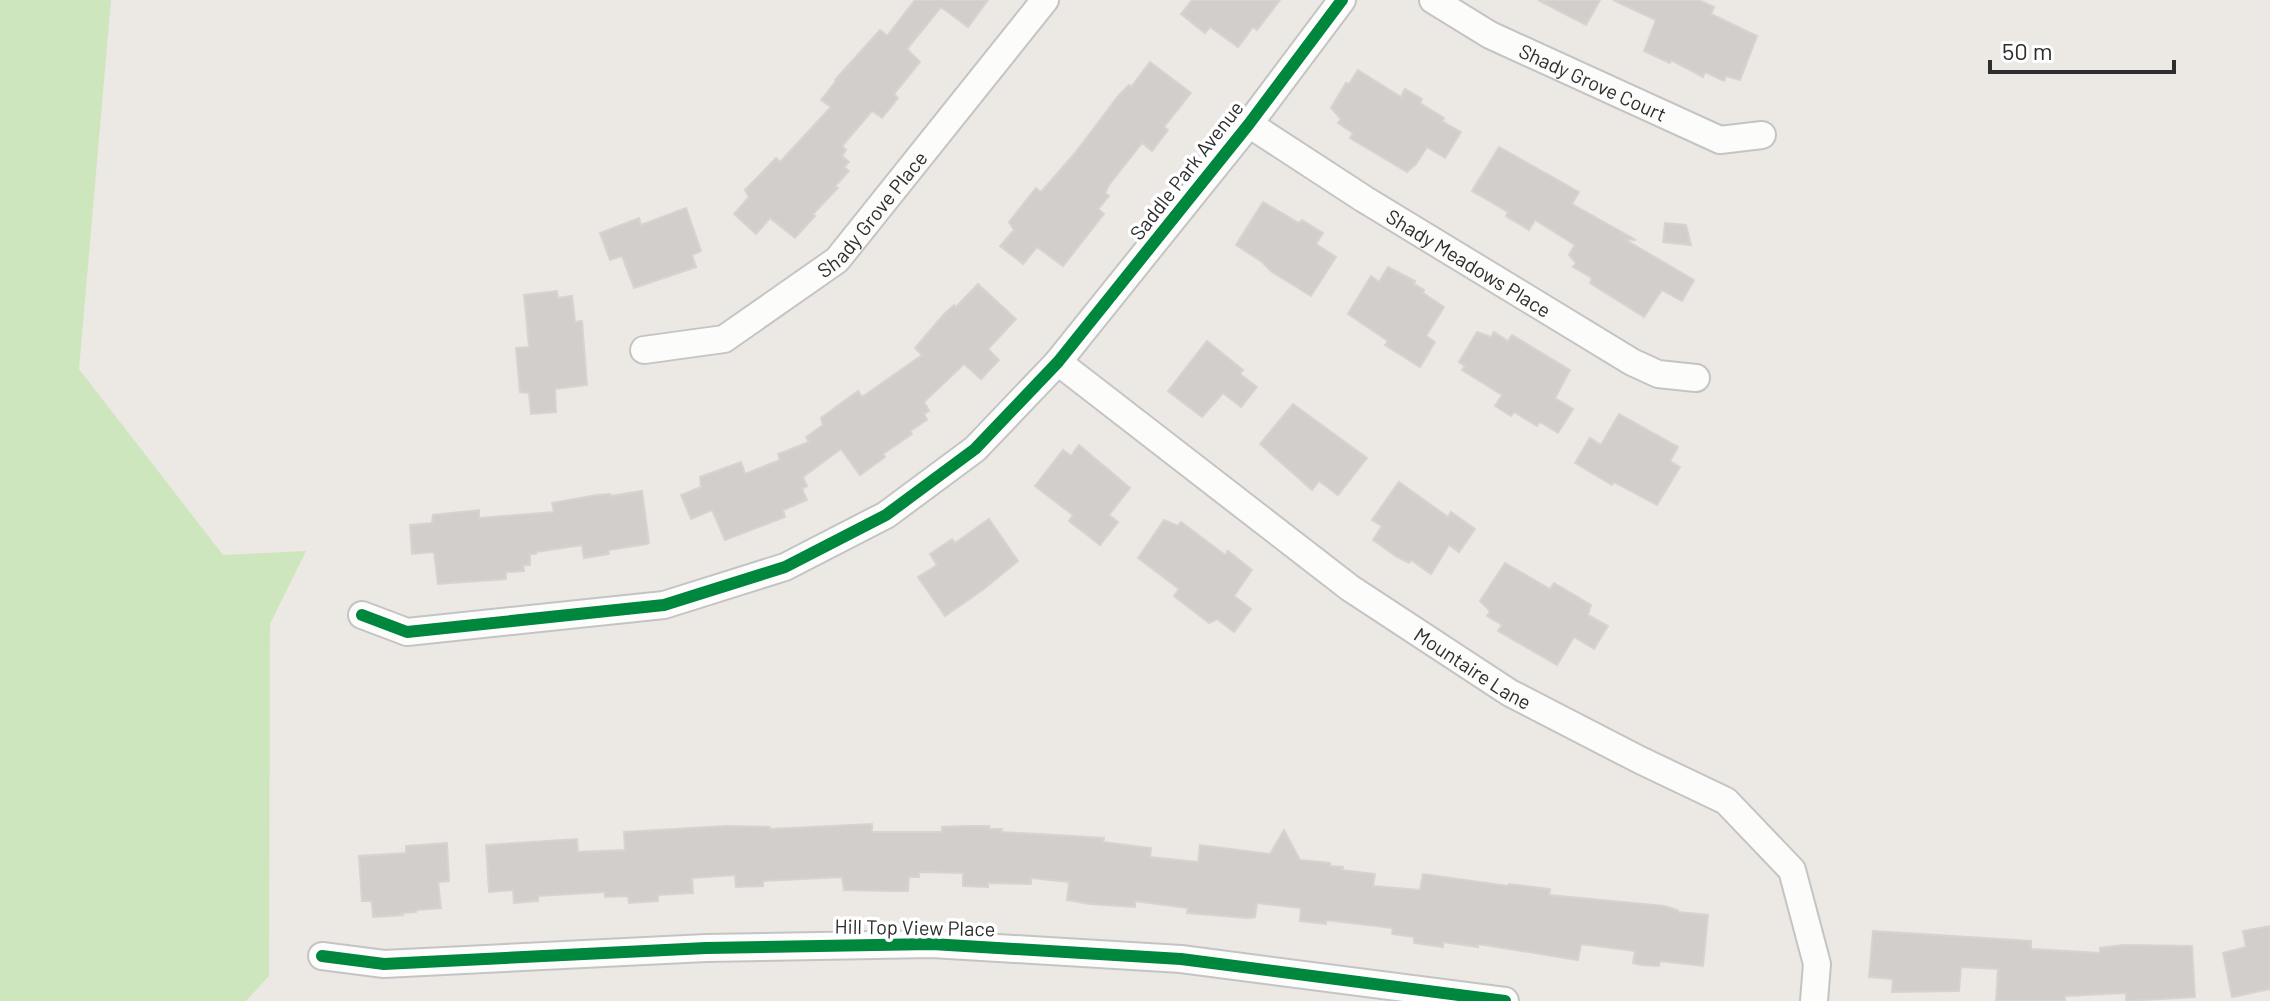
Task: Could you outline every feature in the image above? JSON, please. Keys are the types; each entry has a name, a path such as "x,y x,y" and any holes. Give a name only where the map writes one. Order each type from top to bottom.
{"street":[{"name":"Shady Grove Place","path":"644,350 724,339 837,260 1045,0"},
{"name":"Saddle Park Avenue","path":"362,615 407,632 664,605 785,567 886,515 975,449 1058,362 1249,124 1342,0"},
{"name":"Shady Grove Court","path":"1433,0 1490,35 1720,140 1762,135"},
{"name":"Shady Meadows Place","path":"1249,124 1364,199 1632,362 1658,374 1696,378"},
{"name":"Mountaire Lane","path":"1058,362 1350,588 1510,693 1726,801 1792,870 1817,964 1814,1001"},
{"name":"Hill Top View Place","path":"322,956 384,964 706,948 932,944 1181,959 1505,1001"}],"green space":[{"path":"0,0 111,0 79,369 223,555 306,551 270,624 269,976 246,1001 0,1001"}],"building":[{"path":"915,0 988,0 968,27 941,7 907,49 920,62 894,94 898,98 882,118 872,111 842,146 846,150 842,156 849,162 844,167 849,171 795,238 770,218 756,234 734,214 749,197 745,190 776,158 780,162 831,107 821,100 835,80 880,30 887,36"},
{"path":"1192,0 1280,0 1257,30 1253,27 1238,47 1210,27 1205,33 1181,14"},
{"path":"1538,0 1600,0 1586,25"},
{"path":"1613,0 1699,0 1714,7 1711,14 1757,36 1740,80 1726,76 1724,81 1705,72 1703,77 1671,60 1670,63 1644,51 1656,20"},
{"path":"1150,62 1191,93 1164,127 1168,130 1152,151 1142,143 1109,185 1105,193 1109,196 1098,209 1104,214 1063,266 1037,247 1023,264 1000,246 1014,230 1009,222 1036,188 1041,192 1119,95 1129,85 1131,87"},
{"path":"1358,70 1401,97 1405,89 1422,99 1420,103 1461,132 1445,158 1427,147 1407,172 1350,138 1353,133 1338,123 1341,119 1331,108"},
{"path":"1499,147 1579,192 1572,204 1636,240 1624,239 1694,280 1682,301 1662,290 1644,317 1590,283 1592,278 1573,267 1576,263 1569,255 1575,245 1535,220 1529,230 1506,216 1508,212 1472,191"},
{"path":"1263,202 1323,233 1316,244 1336,257 1311,296 1236,245"},
{"path":"686,208 701,251 692,255 696,267 634,288 622,256 610,260 600,233 639,218 641,225"},
{"path":"1665,223 1686,225 1691,245 1663,242"},
{"path":"1388,267 1415,281 1414,284 1424,290 1423,293 1444,307 1426,336 1435,342 1420,367 1385,345 1388,341 1348,314 1371,276 1379,282"},
{"path":"978,284 1016,319 988,349 999,360 981,379 964,364 924,402 929,411 924,414 927,420 860,475 841,449 803,477 807,486 802,489 807,500 783,510 785,517 725,540 712,510 691,519 681,495 701,487 700,477 741,462 745,474 780,460 778,454 809,442 806,437 823,425 821,418 858,391 862,397 922,355 915,348 945,313 954,305 956,307"},
{"path":"557,291 558,298 572,296 575,322 582,321 587,385 555,389 556,412 531,414 529,393 520,392 516,348 529,347 524,295"},
{"path":"1477,332 1491,337 1494,332 1508,341 1512,335 1570,370 1555,398 1573,409 1558,433 1540,422 1537,426 1514,412 1511,416 1495,406 1502,395 1462,370 1465,366 1459,362"},
{"path":"1207,341 1243,370 1240,374 1257,387 1241,407 1223,393 1202,417 1168,391"},
{"path":"1293,404 1367,458 1338,495 1319,481 1312,490 1260,444"},
{"path":"1619,414 1678,447 1670,461 1680,467 1657,505 1614,482 1612,485 1575,463 1590,438 1601,445"},
{"path":"1079,445 1130,488 1109,515 1118,522 1100,545 1069,521 1073,515 1035,486 1063,450 1071,456"},
{"path":"1399,482 1448,517 1451,512 1475,529 1459,552 1449,545 1431,574 1411,560 1409,563 1397,557 1373,540 1382,526 1372,520"},
{"path":"642,491 647,544 608,550 609,554 584,558 582,545 536,552 530,554 530,565 523,565 524,571 506,572 506,579 438,584 434,552 412,554 410,525 432,523 433,515 479,510 479,518 554,512 552,503"},
{"path":"989,519 1018,561 945,616 918,577 937,565 930,554 952,539 955,543"},
{"path":"1164,520 1178,526 1181,522 1225,555 1228,551 1252,570 1234,596 1251,609 1234,632 1217,619 1209,623 1174,596 1179,589 1138,558"},
{"path":"1505,563 1550,589 1554,583 1591,605 1588,615 1608,626 1594,649 1574,637 1557,665 1498,631 1502,625 1487,616 1490,611 1480,601"},
{"path":"872,824 872,832 942,832 942,827 989,826 989,829 1002,829 1001,832 1104,838 1103,842 1151,848 1150,857 1198,862 1200,845 1270,854 1284,830 1300,860 1330,863 1330,866 1343,867 1342,870 1375,874 1373,886 1420,890 1423,874 1550,889 1549,895 1664,906 1678,912 1708,915 1703,966 1660,961 1659,966 1641,965 1633,963 1635,951 1581,944 1578,960 1478,944 1478,947 1443,942 1443,947 1414,943 1414,937 1392,934 1393,928 1326,920 1326,924 1300,921 1301,908 1257,903 1255,917 1248,918 1187,913 1188,908 1135,901 1135,907 1090,904 1067,900 1069,882 1031,878 1031,884 963,886 963,873 919,872 919,877 909,877 908,891 844,890 842,877 763,881 763,886 736,887 735,875 692,878 693,893 658,895 658,901 629,903 628,896 605,897 605,892 538,896 538,901 514,903 513,890 489,892 486,845 577,839 578,852 625,850 624,832 727,826 770,829"},
{"path":"447,843 449,881 438,882 441,908 373,917 372,901 362,901 359,856 406,853 406,846"},
{"path":"2270,926 2270,989 2232,997 2223,953 2246,947 2243,931"},
{"path":"1873,931 2031,941 2031,949 2100,953 2100,948 2123,945 2192,946 2195,997 2126,1001 2126,993 2065,996 2065,1001 1996,1001 1998,969 1961,967 1959,991 1892,992 1893,979 1869,977"}],"cycle path":[{"path":"362,615 407,632 664,605 785,567 886,515 975,449 1058,362 1249,124 1342,0"},
{"path":"322,956 384,964 706,948 932,944 1181,959 1505,1001"}]}
